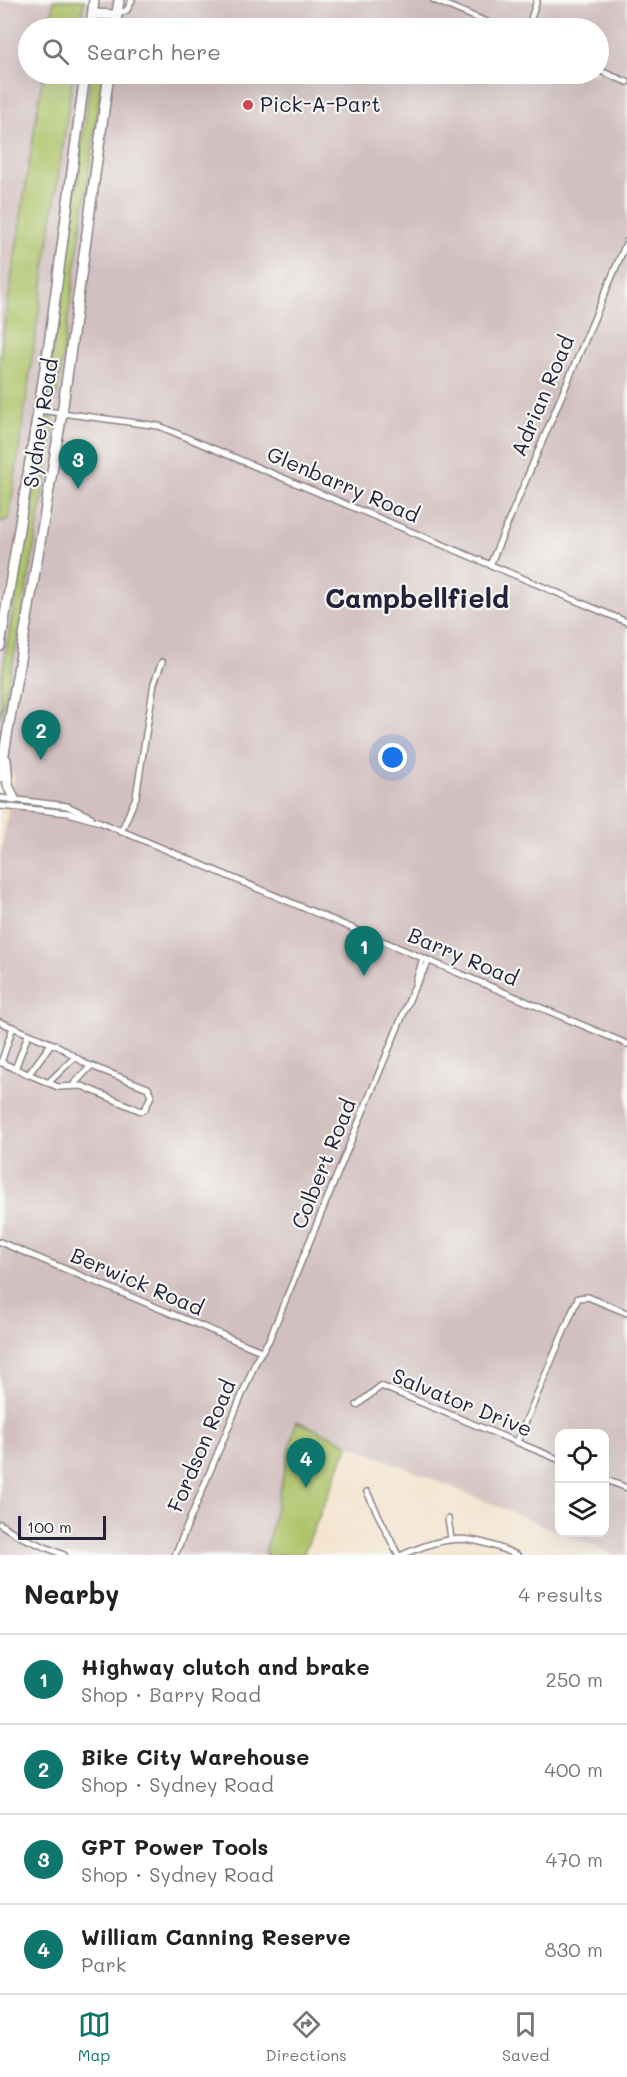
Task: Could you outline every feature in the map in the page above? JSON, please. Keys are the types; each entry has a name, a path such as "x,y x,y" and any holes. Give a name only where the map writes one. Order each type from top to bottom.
{"highway":[{"path":"92,18 94,0"},
{"path":"117,18 119,0"},
{"path":"93,14 117,15"},
{"name":"Sydney Road","path":"0,646 39,410 84,84"},
{"name":"Sydney Road","path":"0,777 62,413 108,84"},
{"path":"5,749 8,785 14,800"}],"street":[{"path":"117,15 127,10 132,0"},
{"path":"434,0 477,18"},
{"path":"531,18 537,0"},
{"path":"609,75 627,82"},
{"name":"Adrian Road","path":"490,565 627,241"},
{"name":"Glenbarry Road","path":"39,410 159,426 627,622"},
{"path":"121,832 136,797 154,683 162,662"},
{"name":"Barry Road","path":"0,798 66,806 121,832 627,1044"},
{"name":"Barry Road","path":"0,806 68,813 100,822"},
{"name":"Colbert Road","path":"261,1351 269,1340 426,960"},
{"path":"0,1022 51,1044 91,1066 149,1089 151,1094 146,1109 141,1111 74,1084"},
{"path":"13,1028 0,1062 60,1088 74,1084 91,1066"},
{"path":"15,1069 28,1035"},
{"path":"28,1075 51,1044"},
{"path":"48,1083 75,1057"},
{"name":"Berwick Road","path":"0,1242 261,1351"},
{"path":"517,1442 578,1298 588,1297 627,1313"},
{"name":"Fordson Road","path":"175,1555 261,1351"},
{"name":"Salvator Drive","path":"357,1405 381,1386 555,1458"},
{"path":"609,1481 627,1488"},
{"path":"367,1492 400,1555 432,1542 451,1538 474,1539 517,1555"},
{"path":"448,1519 451,1538"},
{"path":"0,1524 19,1536 63,1555"}],"shaded area":[{"path":"0,0 627,0 627,1555 615,1555 572,1537 609,1537 609,1429 555,1429 555,1530 296,1422 265,1555 0,1555 0,857 15,774 0,773"}],"green space":[{"path":"54,0 84,0 81,18 51,18"},
{"path":"41,84 72,84 9,519 0,522 0,353"},
{"path":"90,84 102,84 57,396 49,406 46,402 56,323 59,323"},
{"path":"51,416 55,424 21,624 0,719 0,686 45,423"},
{"path":"296,1421 349,1444 303,1555 265,1555"}],"place":[{"name":"Pick-A-Part","path":"248,105"},
{"name":"GPT Power Tools","path":"78,489"},
{"name":"Bike City Warehouse","path":"41,760"},
{"name":"Highway clutch and brake","path":"364,976"},
{"name":"William Canning Reserve","path":"306,1488"}],"district":[{"name":"Campbellfield","path":"417,599"}]}
